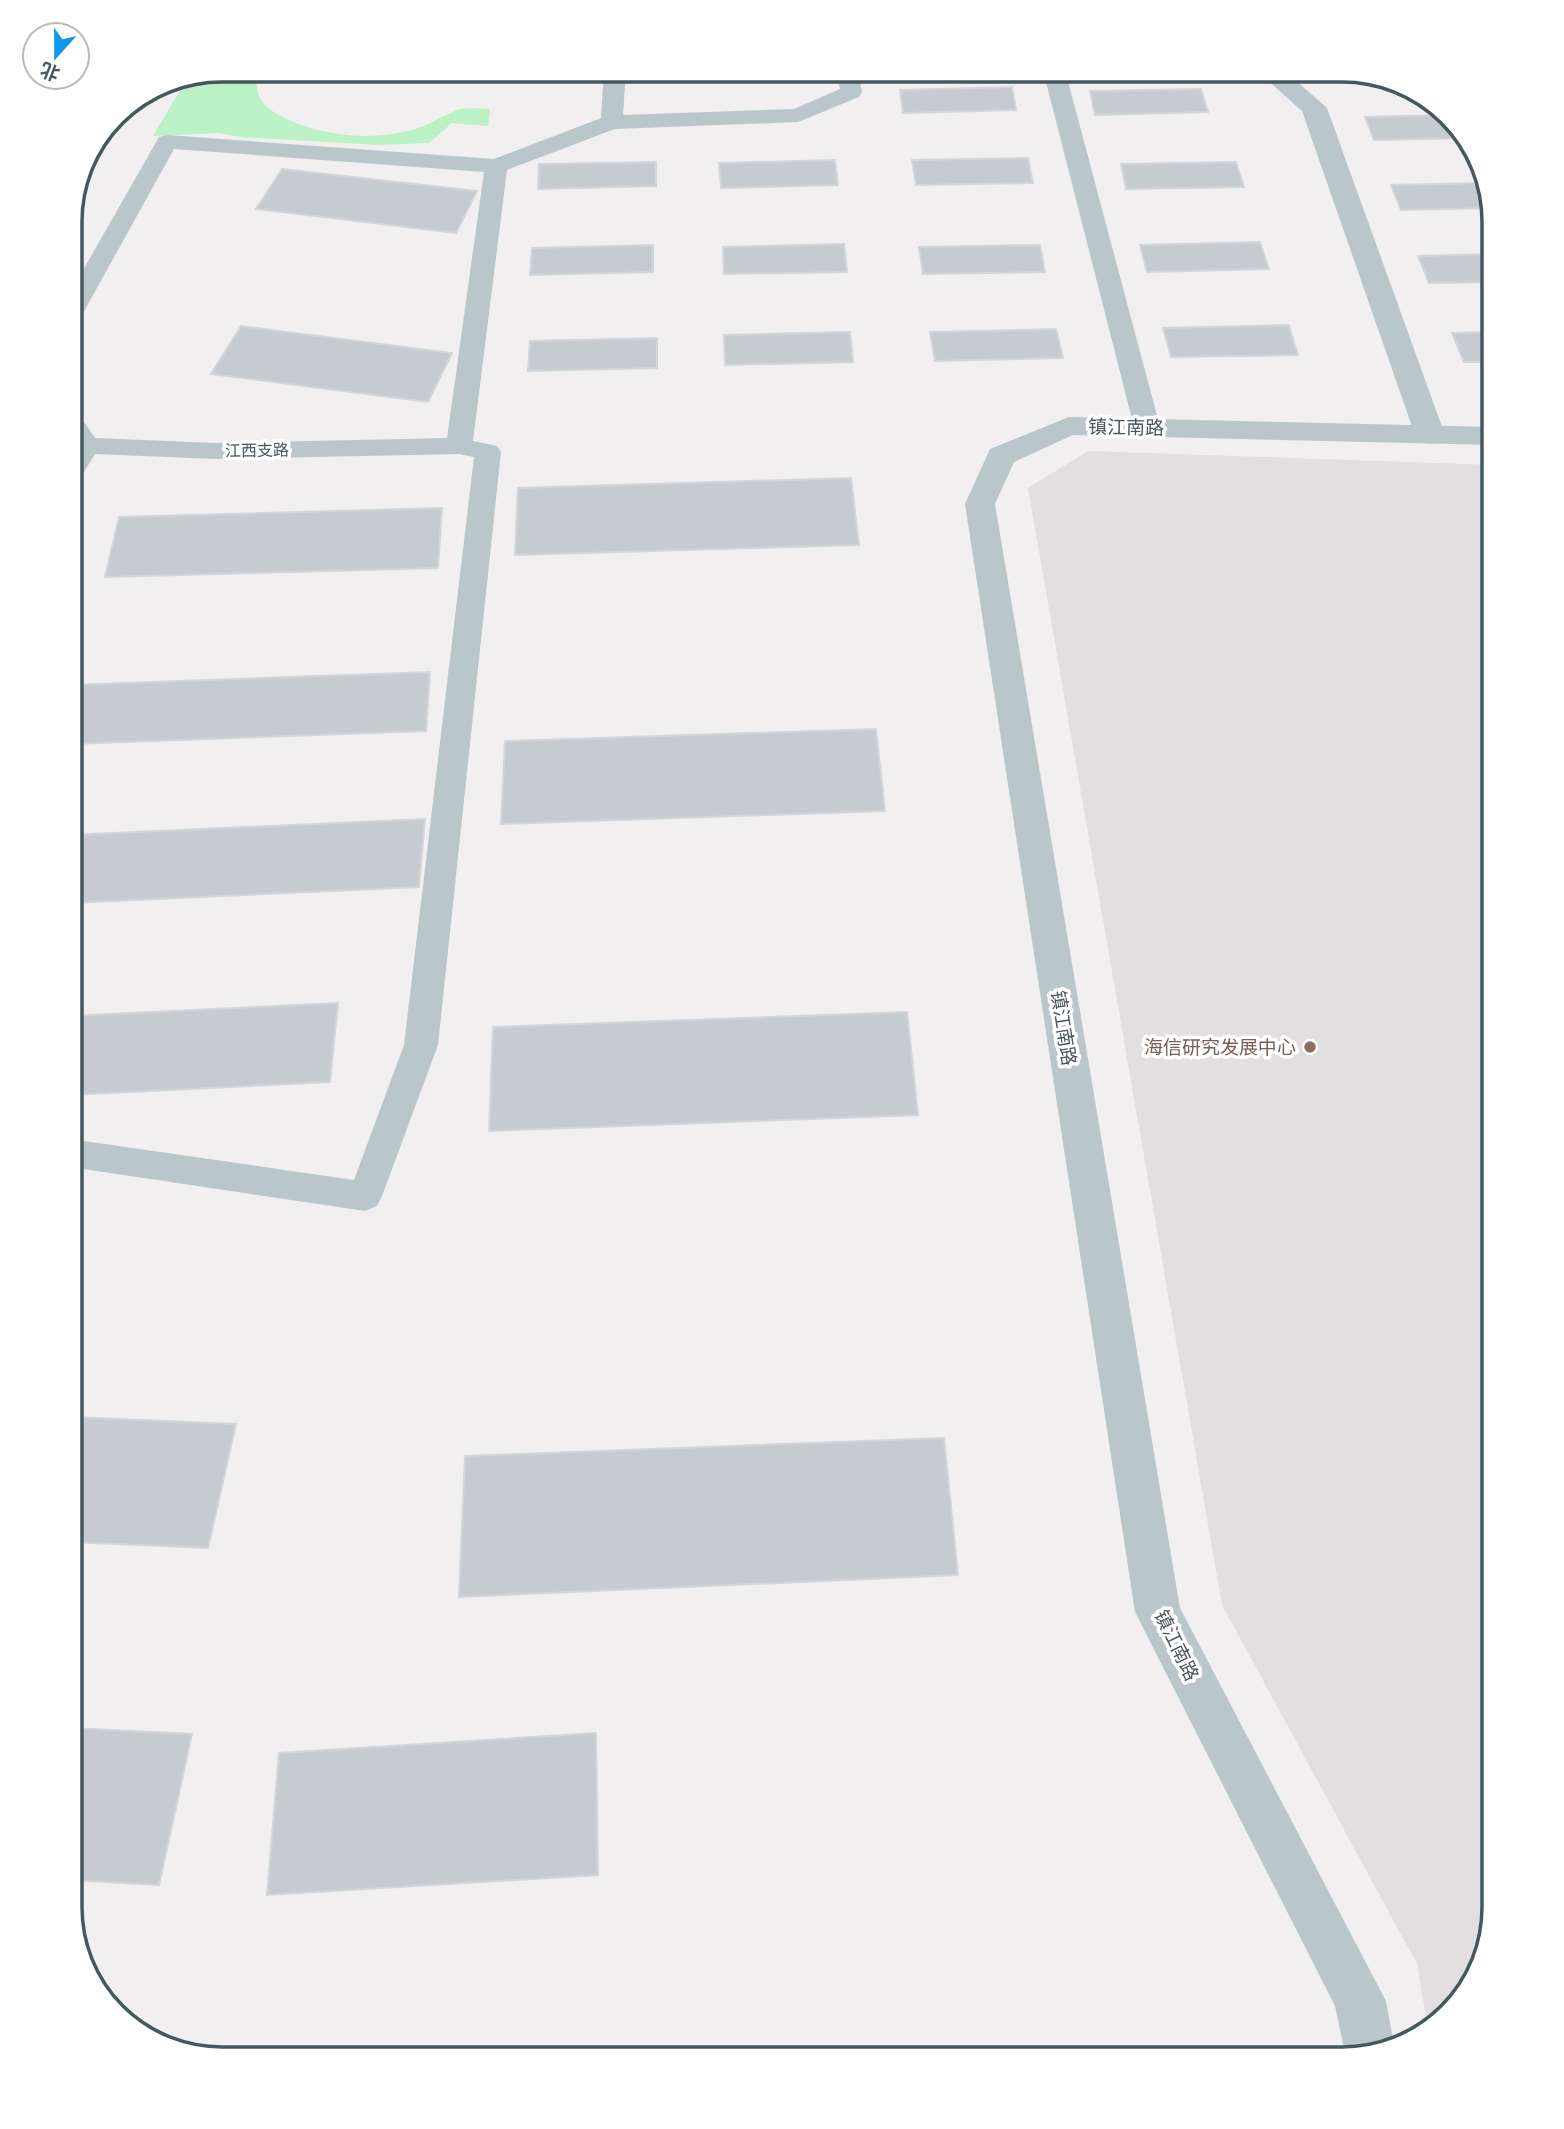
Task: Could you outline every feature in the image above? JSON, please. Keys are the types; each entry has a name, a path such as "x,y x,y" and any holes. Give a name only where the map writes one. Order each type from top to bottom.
{"street":[{"path":"1284,83 1314,108 1430,435"},
{"name":"镇江南路","path":"1367,2044 1360,2001 1158,1612 980,504 1002,456 1069,426 1482,436"}],"lane":[{"path":"612,122 614,82"},
{"path":"83,293 167,142 496,166 612,122 798,115 851,92 850,83"},
{"path":"1057,83 1147,427"},
{"path":"82,1155 365,1196 421,1045 488,452 458,446 496,166"},
{"path":"83,439 88,446 83,454"},
{"name":"江西支路","path":"88,446 215,451 458,446"}],"shaded area":[{"name":"海信研究发展中心","path":"1088,451 1482,465 1482,1907 1477,1943 1463,1977 1441,2006 1426,2019 1417,1964 1222,1605 1028,488"}],"green space":[{"path":"257,82 261,100 271,110 287,119 319,130 354,136 407,131 462,109 490,109 488,126 452,123 429,143 379,145 240,137 219,133 153,136 181,89 204,83"}],"building":[{"path":"1012,87 1016,110 903,113 900,90"},
{"path":"1201,89 1208,112 1095,115 1090,91"},
{"path":"1432,115 1454,138 1374,140 1365,117"},
{"path":"1028,158 1033,183 916,185 912,160"},
{"path":"835,160 838,185 721,188 719,163"},
{"path":"656,162 656,186 538,189 539,164"},
{"path":"1236,162 1244,187 1126,189 1121,164"},
{"path":"282,169 477,191 456,233 256,209"},
{"path":"1476,183 1481,208 1401,210 1391,185"},
{"path":"1260,242 1269,269 1147,272 1140,245"},
{"path":"844,244 847,272 724,274 723,247"},
{"path":"653,245 653,272 530,275 532,248"},
{"path":"1040,245 1045,272 923,274 919,247"},
{"path":"1482,254 1482,282 1429,283 1418,256"},
{"path":"1289,325 1298,355 1171,357 1163,328"},
{"path":"241,326 452,353 428,402 211,374"},
{"path":"1056,329 1063,358 935,361 930,332"},
{"path":"850,332 853,362 725,365 724,335"},
{"path":"1482,332 1482,362 1464,362 1452,333"},
{"path":"657,338 657,368 528,371 530,341"},
{"path":"851,478 859,545 515,555 518,488"},
{"path":"442,508 438,568 105,577 119,517"},
{"path":"430,672 426,731 83,744 83,685"},
{"path":"876,729 885,811 501,824 505,741"},
{"path":"425,819 419,887 83,902 83,834"},
{"path":"338,1003 330,1082 82,1094 83,1015"},
{"path":"907,1012 918,1115 489,1131 493,1027"},
{"path":"82,1418 236,1424 208,1548 82,1543"},
{"path":"944,1438 958,1575 459,1597 465,1456"},
{"path":"82,1729 192,1734 159,1885 82,1881"},
{"path":"596,1733 598,1875 267,1895 279,1753"}],"place":[{"name":"海信研究发展中心","path":"1310,1047"}]}
